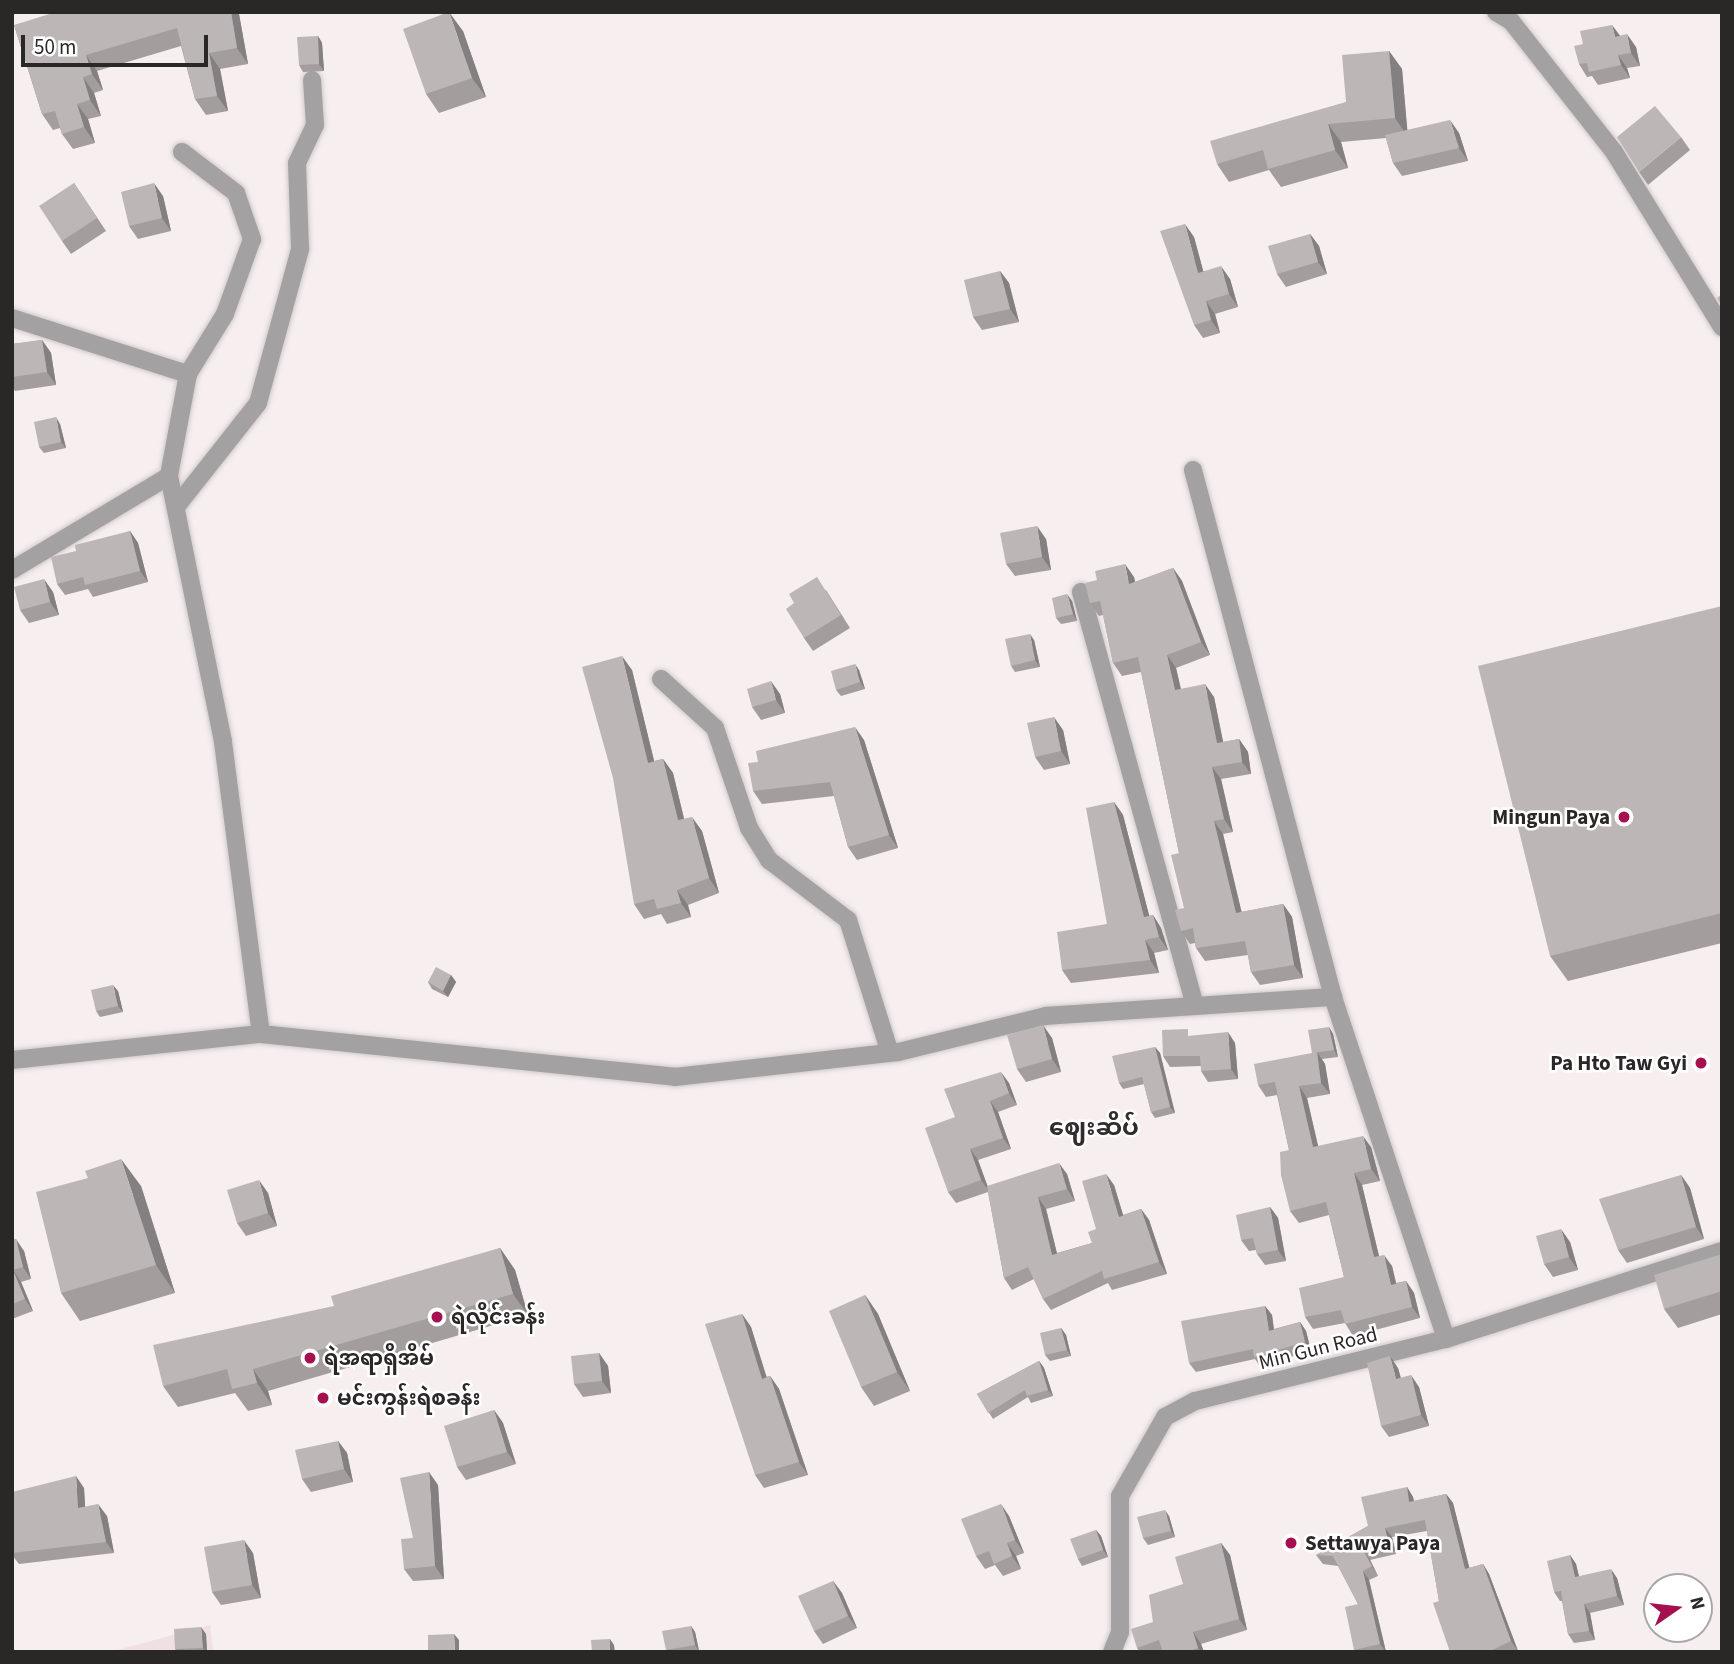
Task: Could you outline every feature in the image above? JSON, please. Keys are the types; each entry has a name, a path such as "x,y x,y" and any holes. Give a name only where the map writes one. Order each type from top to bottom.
{"street":[{"path":"1496,12 1511,21 1614,152 1722,327"},
{"path":"176,507 258,403 300,249 298,163 315,125 312,79"},
{"path":"182,152 236,193 252,239 225,314 188,374 169,476 223,742 261,1034"},
{"path":"12,318 188,374"},
{"path":"1194,470 1334,998 1446,1339"},
{"path":"12,570 169,476"},
{"path":"1081,592 1194,1003"},
{"path":"661,679 715,728 749,828 769,860 848,920 890,1052"},
{"path":"12,1060 261,1034 675,1077 890,1052 1046,1016 1194,1003 1334,998"},
{"name":"Min Gun Road","path":"1112,1652 1120,1632 1120,1496 1165,1417 1195,1401 1446,1339 1722,1251"}],"shaded area":[{"path":"210,1625 213,1652 110,1652"}],"building":[{"path":"56,12 231,12 237,48 209,53 217,96 195,99 177,28 86,55 92,74 83,77 90,100 77,104 84,127 62,134 55,111 42,114 14,25"},
{"path":"449,12 472,78 426,94 403,29"},
{"path":"1612,25 1615,37 1627,34 1631,53 1618,55 1621,65 1589,72 1587,63 1579,64 1574,46 1583,44 1580,31"},
{"path":"318,36 319,64 299,65 297,37"},
{"path":"1389,51 1395,118 1328,124 1335,150 1268,169 1263,150 1217,164 1210,141 1346,102 1342,55"},
{"path":"1655,106 1681,137 1639,172 1617,137"},
{"path":"1450,120 1459,148 1393,163 1385,135"},
{"path":"74,183 97,218 62,241 39,206"},
{"path":"154,183 162,218 129,226 121,192"},
{"path":"1185,224 1198,273 1221,266 1229,294 1206,301 1211,320 1194,325 1160,231"},
{"path":"1310,234 1318,262 1277,274 1268,246"},
{"path":"1000,271 1010,309 973,317 964,280"},
{"path":"42,340 47,372 12,377 12,344"},
{"path":"56,417 61,442 39,447 34,422"},
{"path":"1037,526 1042,557 1006,564 1000,533"},
{"path":"130,531 140,571 85,585 83,577 57,584 51,557 76,551 75,545"},
{"path":"1125,564 1129,584 1173,568 1201,642 1167,655 1175,690 1205,684 1217,743 1239,739 1242,762 1212,767 1224,819 1214,821 1236,913 1283,904 1294,965 1251,972 1245,941 1196,948 1193,928 1181,931 1175,910 1184,908 1171,855 1179,853 1138,657 1113,663 1100,601 1090,603 1085,583 1097,580 1095,571"},
{"path":"817,577 841,615 804,638 786,609 794,603 789,594"},
{"path":"44,579 50,602 20,610 14,587"},
{"path":"1067,594 1073,614 1056,618 1052,598"},
{"name":"Mingun Paya","path":"1722,606 1722,913 1550,956 1478,666"},
{"path":"1030,634 1035,660 1011,666 1005,639"},
{"path":"622,656 648,763 663,759 678,820 692,817 709,878 677,890 681,903 657,909 654,899 634,904 613,778 582,667"},
{"path":"855,664 860,682 836,690 831,671"},
{"path":"771,681 776,700 752,707 747,689"},
{"path":"1054,717 1061,751 1035,757 1027,723"},
{"path":"855,727 889,835 848,847 830,782 753,791 748,763 758,762 756,751"},
{"path":"1114,802 1144,917 1153,915 1159,937 1145,940 1150,960 1062,970 1057,932 1107,924 1086,808"},
{"path":"436,967 451,975 443,991 428,982"},
{"path":"113,985 118,1006 96,1011 91,990"},
{"path":"1043,1025 1052,1059 1017,1069 1007,1035"},
{"path":"1329,1027 1334,1050 1312,1053 1308,1030"},
{"path":"1188,1029 1188,1036 1228,1032 1231,1069 1201,1071 1200,1056 1163,1056 1162,1030"},
{"path":"1155,1047 1170,1107 1151,1112 1142,1077 1119,1083 1112,1056"},
{"path":"1317,1052 1321,1083 1299,1086 1313,1147 1363,1136 1371,1169 1354,1173 1374,1257 1384,1255 1391,1285 1406,1281 1412,1307 1345,1324 1341,1310 1305,1317 1299,1288 1344,1277 1326,1202 1290,1211 1281,1175 1280,1152 1289,1150 1275,1082 1258,1085 1254,1064"},
{"path":"1001,1072 1009,1093 990,1101 1003,1138 970,1149 981,1180 948,1192 925,1128 955,1117 944,1089"},
{"path":"121,1159 156,1265 61,1293 36,1192 88,1178 85,1171"},
{"path":"1059,1163 1067,1189 1038,1197 1052,1255 1092,1243 1088,1232 1096,1229 1082,1181 1106,1174 1119,1217 1141,1209 1159,1262 1104,1279 1102,1271 1043,1299 1028,1267 1004,1278 987,1186"},
{"path":"1681,1175 1696,1227 1618,1250 1599,1199"},
{"path":"259,1180 268,1213 237,1223 227,1190"},
{"path":"1270,1207 1278,1250 1257,1254 1253,1238 1241,1240 1236,1215"},
{"path":"1561,1229 1569,1257 1544,1264 1536,1236"},
{"path":"12,1239 16,1239 23,1267 13,1270 25,1299 12,1304"},
{"path":"500,1248 513,1294 253,1369 257,1383 232,1389 227,1369 163,1386 153,1345 334,1306 331,1296"},
{"path":"1722,1254 1722,1291 1664,1309 1654,1275"},
{"path":"865,1295 897,1372 861,1387 829,1311"},
{"path":"1265,1306 1269,1331 1300,1322 1305,1342 1254,1357 1253,1349 1189,1363 1181,1321"},
{"path":"742,1314 762,1379 770,1376 799,1462 755,1475 705,1324"},
{"path":"1061,1328 1067,1350 1045,1355 1040,1333"},
{"path":"599,1353 602,1381 574,1384 571,1356"},
{"path":"1390,1356 1396,1379 1411,1375 1421,1415 1381,1426 1367,1363"},
{"path":"1039,1361 1048,1390 1027,1396 1025,1390 988,1413 977,1394"},
{"path":"494,1410 507,1452 457,1467 444,1426"},
{"path":"338,1441 344,1469 302,1479 295,1450"},
{"path":"429,1472 435,1566 404,1569 401,1539 413,1538 400,1478"},
{"path":"76,1476 78,1508 98,1504 106,1542 12,1553 12,1492"},
{"path":"1407,1487 1409,1502 1446,1494 1465,1569 1483,1564 1511,1641 1488,1652 1450,1652 1433,1603 1439,1601 1425,1520 1385,1528 1389,1545 1363,1550 1372,1566 1363,1571 1380,1644 1354,1650 1345,1607 1358,1604 1333,1556 1316,1555 1368,1526 1361,1497"},
{"path":"1001,1504 1015,1540 1007,1543 1012,1556 994,1564 989,1551 976,1556 961,1519"},
{"path":"1165,1510 1171,1531 1143,1538 1137,1517"},
{"path":"1096,1530 1103,1550 1078,1559 1070,1539"},
{"path":"244,1540 252,1585 212,1592 204,1547"},
{"path":"1221,1543 1239,1619 1193,1632 1198,1648 1186,1652 1163,1652 1159,1640 1137,1648 1131,1629 1153,1622 1149,1595 1183,1584 1175,1557"},
{"path":"1570,1555 1575,1577 1611,1569 1617,1596 1584,1604 1589,1631 1568,1634 1561,1591 1554,1592 1547,1561"},
{"path":"833,1581 848,1616 814,1631 798,1596"},
{"path":"691,1626 695,1645 666,1650 662,1631"},
{"path":"201,1627 203,1648 175,1649 174,1629"},
{"path":"454,1634 455,1652 428,1652 428,1635"},
{"path":"610,1639 610,1652 592,1652 591,1640"}],"place":[{"name":"Mingun Paya","path":"1624,817"},
{"name":"Pa Hto Taw Gyi","path":"1701,1063"},
{"name":"ရဲလိုင်းခန်း","path":"437,1317"},
{"name":"ရဲအရာရှိအိမ်","path":"310,1358"},
{"name":"မင်းကွန်းရဲစခန်း","path":"323,1398"},
{"name":"Settawya Paya","path":"1291,1543"}],"district":[{"name":"ဈေးဆိပ်","path":"1094,1128"}]}
